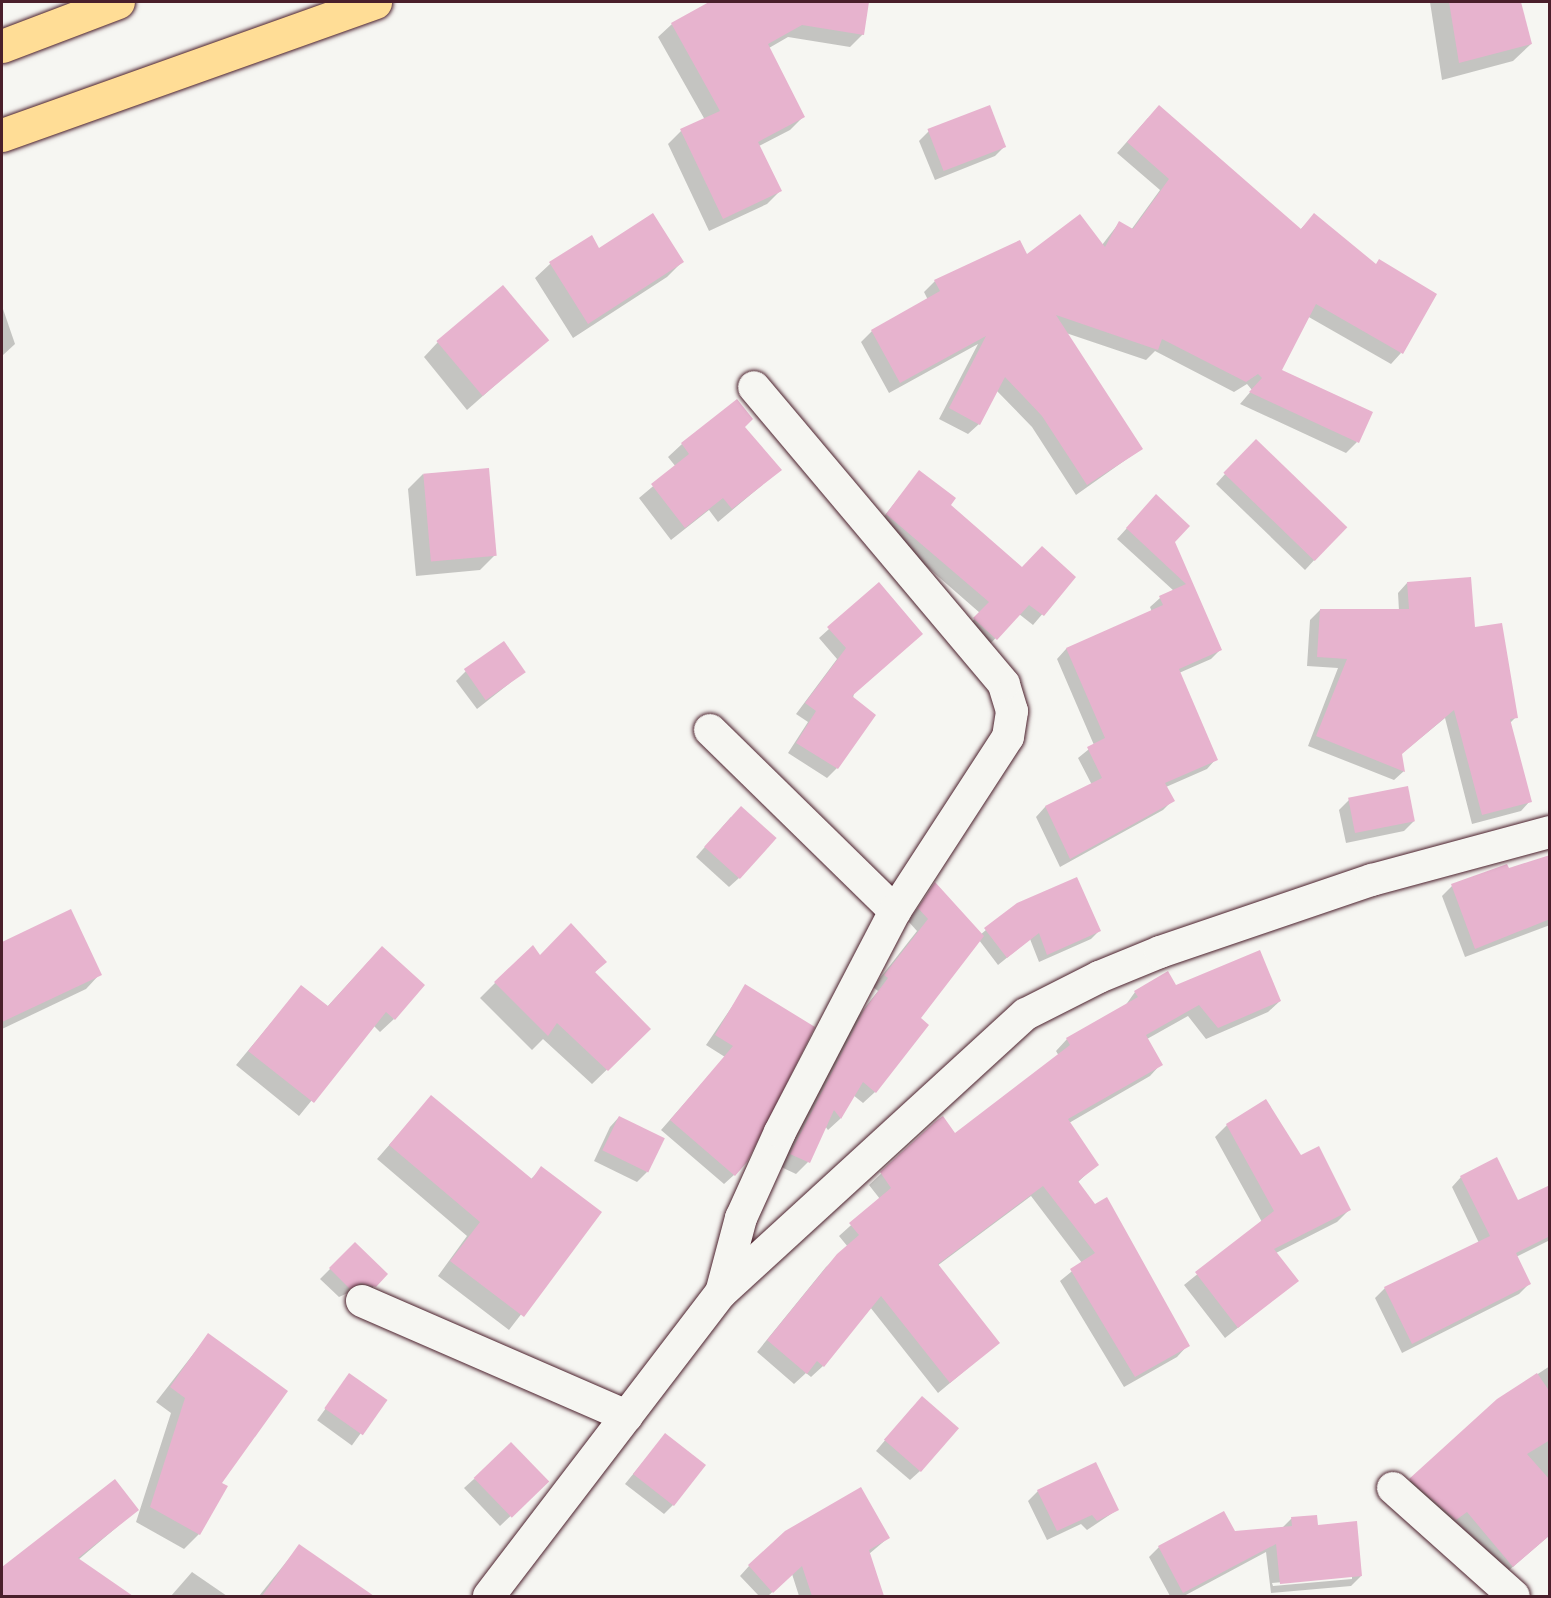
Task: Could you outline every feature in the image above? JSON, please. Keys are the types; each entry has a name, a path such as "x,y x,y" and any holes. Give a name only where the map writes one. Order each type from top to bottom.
{"highway":[{"path":"2,46 118,2"},
{"path":"2,135 375,2"}],"street":[{"path":"720,1293 741,1218 780,1132 895,911 1008,737 1012,711 1004,684 754,387"},
{"path":"710,730 895,911"},
{"path":"489,1596 720,1293 1026,1014 1099,977 1160,952 1372,880 1550,831"},
{"path":"362,1301 627,1416"},
{"path":"1393,1488 1514,1596"}],"building":[{"path":"709,2 869,2 864,35 802,25 768,44 805,117 758,142 782,191 723,219 680,129 720,111 671,23"},
{"path":"1449,2 1521,2 1532,44 1459,63"},
{"path":"990,105 1006,147 944,171 927,129"},
{"path":"1159,105 1301,229 1314,213 1376,264 1379,259 1437,294 1403,354 1316,304 1282,370 1373,412 1359,443 1249,392 1262,378 1258,374 1246,382 1162,339 1158,350 1056,315 1143,449 1087,485 1042,416 1005,377 980,425 949,408 986,336 900,383 871,330 940,291 934,280 1020,240 1027,254 1080,214 1105,247 1119,221 1133,229 1169,179 1127,142"},
{"path":"653,213 684,262 588,324 549,262 592,235 599,248"},
{"path":"503,285 549,340 483,396 436,341"},
{"path":"737,399 753,419 745,427 782,470 732,509 723,498 685,528 651,484 689,454 681,443"},
{"path":"1256,439 1347,527 1315,561 1223,473"},
{"path":"489,468 497,556 431,561 423,474"},
{"path":"919,470 956,498 951,505 1022,567 1042,546 1076,577 1044,616 1029,605 997,640 973,618 989,602 886,514"},
{"path":"1156,494 1190,526 1175,542 1222,650 1179,669 1218,760 1165,783 1175,801 1070,859 1045,806 1102,778 1087,747 1105,738 1066,648 1163,605 1159,596 1186,584 1126,528"},
{"path":"1471,577 1475,627 1502,623 1518,718 1510,719 1532,802 1482,815 1454,710 1402,754 1405,772 1316,736 1347,659 1317,657 1320,609 1409,609 1407,582"},
{"path":"879,582 923,634 852,696 876,715 838,769 796,743 816,711 805,703 846,648 827,627"},
{"path":"504,641 526,672 486,700 464,669"},
{"path":"1408,786 1415,821 1355,833 1348,798"},
{"path":"741,806 777,838 740,879 704,847"},
{"path":"1550,855 1550,919 1475,949 1451,884 1507,864 1509,868"},
{"path":"1077,877 1101,931 1047,955 1039,933 1007,958 984,928 1017,903"},
{"path":"935,882 984,936 921,1018 929,1025 876,1093 863,1082 841,1119 834,1110 810,1163 790,1154 864,1010 888,978 884,975 928,919 918,908"},
{"path":"71,909 102,975 2,1022 2,942"},
{"path":"571,923 607,962 595,972 651,1029 608,1071 557,1023 548,1036 494,982 533,945 540,955"},
{"path":"382,946 425,985 395,1020 386,1012 314,1103 248,1051 301,985 328,1006"},
{"path":"1260,950 1281,1001 1218,1028 1199,1005 1146,1035 1163,1065 1068,1119 1099,1165 1078,1181 1095,1204 1107,1197 1190,1346 1135,1377 1070,1269 1095,1253 1043,1186 938,1264 1000,1343 950,1383 881,1296 824,1367 817,1361 807,1374 767,1340 837,1254 859,1235 849,1223 891,1188 880,1172 936,1121 943,1116 955,1133 1070,1045 1066,1038 1138,997 1134,991 1168,971 1176,985"},
{"path":"745,984 815,1027 747,1162 735,1176 670,1120 733,1046 715,1035"},
{"path":"431,1095 532,1179 541,1166 602,1212 524,1317 450,1261 480,1222 389,1145"},
{"path":"1266,1099 1301,1155 1319,1146 1351,1210 1274,1249 1299,1281 1238,1328 1195,1272 1274,1211 1226,1124"},
{"path":"619,1116 665,1138 648,1173 602,1150"},
{"path":"1497,1157 1518,1200 1550,1185 1550,1236 1516,1253 1531,1284 1412,1344 1384,1287 1490,1236 1460,1176"},
{"path":"355,1242 388,1274 376,1287 361,1283 350,1289 329,1268"},
{"path":"208,1333 288,1391 222,1483 228,1486 200,1535 150,1507 185,1398 170,1387"},
{"path":"349,1373 388,1400 363,1435 324,1408"},
{"path":"1537,1373 1550,1392 1550,1440 1527,1454 1550,1480 1550,1535 1513,1567 1467,1512 1456,1520 1409,1479 1497,1399"},
{"path":"922,1396 959,1428 921,1472 884,1440"},
{"path":"665,1433 706,1465 674,1506 633,1474"},
{"path":"511,1442 549,1482 512,1518 474,1478"},
{"path":"1096,1462 1119,1510 1097,1521 1092,1515 1057,1531 1037,1490"},
{"path":"115,1479 139,1510 78,1558 133,1596 2,1596 2,1567"},
{"path":"861,1487 890,1538 869,1550 884,1596 812,1596 802,1566 773,1593 748,1565 785,1531"},
{"path":"1224,1511 1235,1531 1292,1526 1291,1517 1317,1515 1318,1525 1357,1521 1362,1576 1280,1584 1276,1544 1183,1593 1158,1546"},
{"path":"299,1544 374,1596 262,1596"}]}
